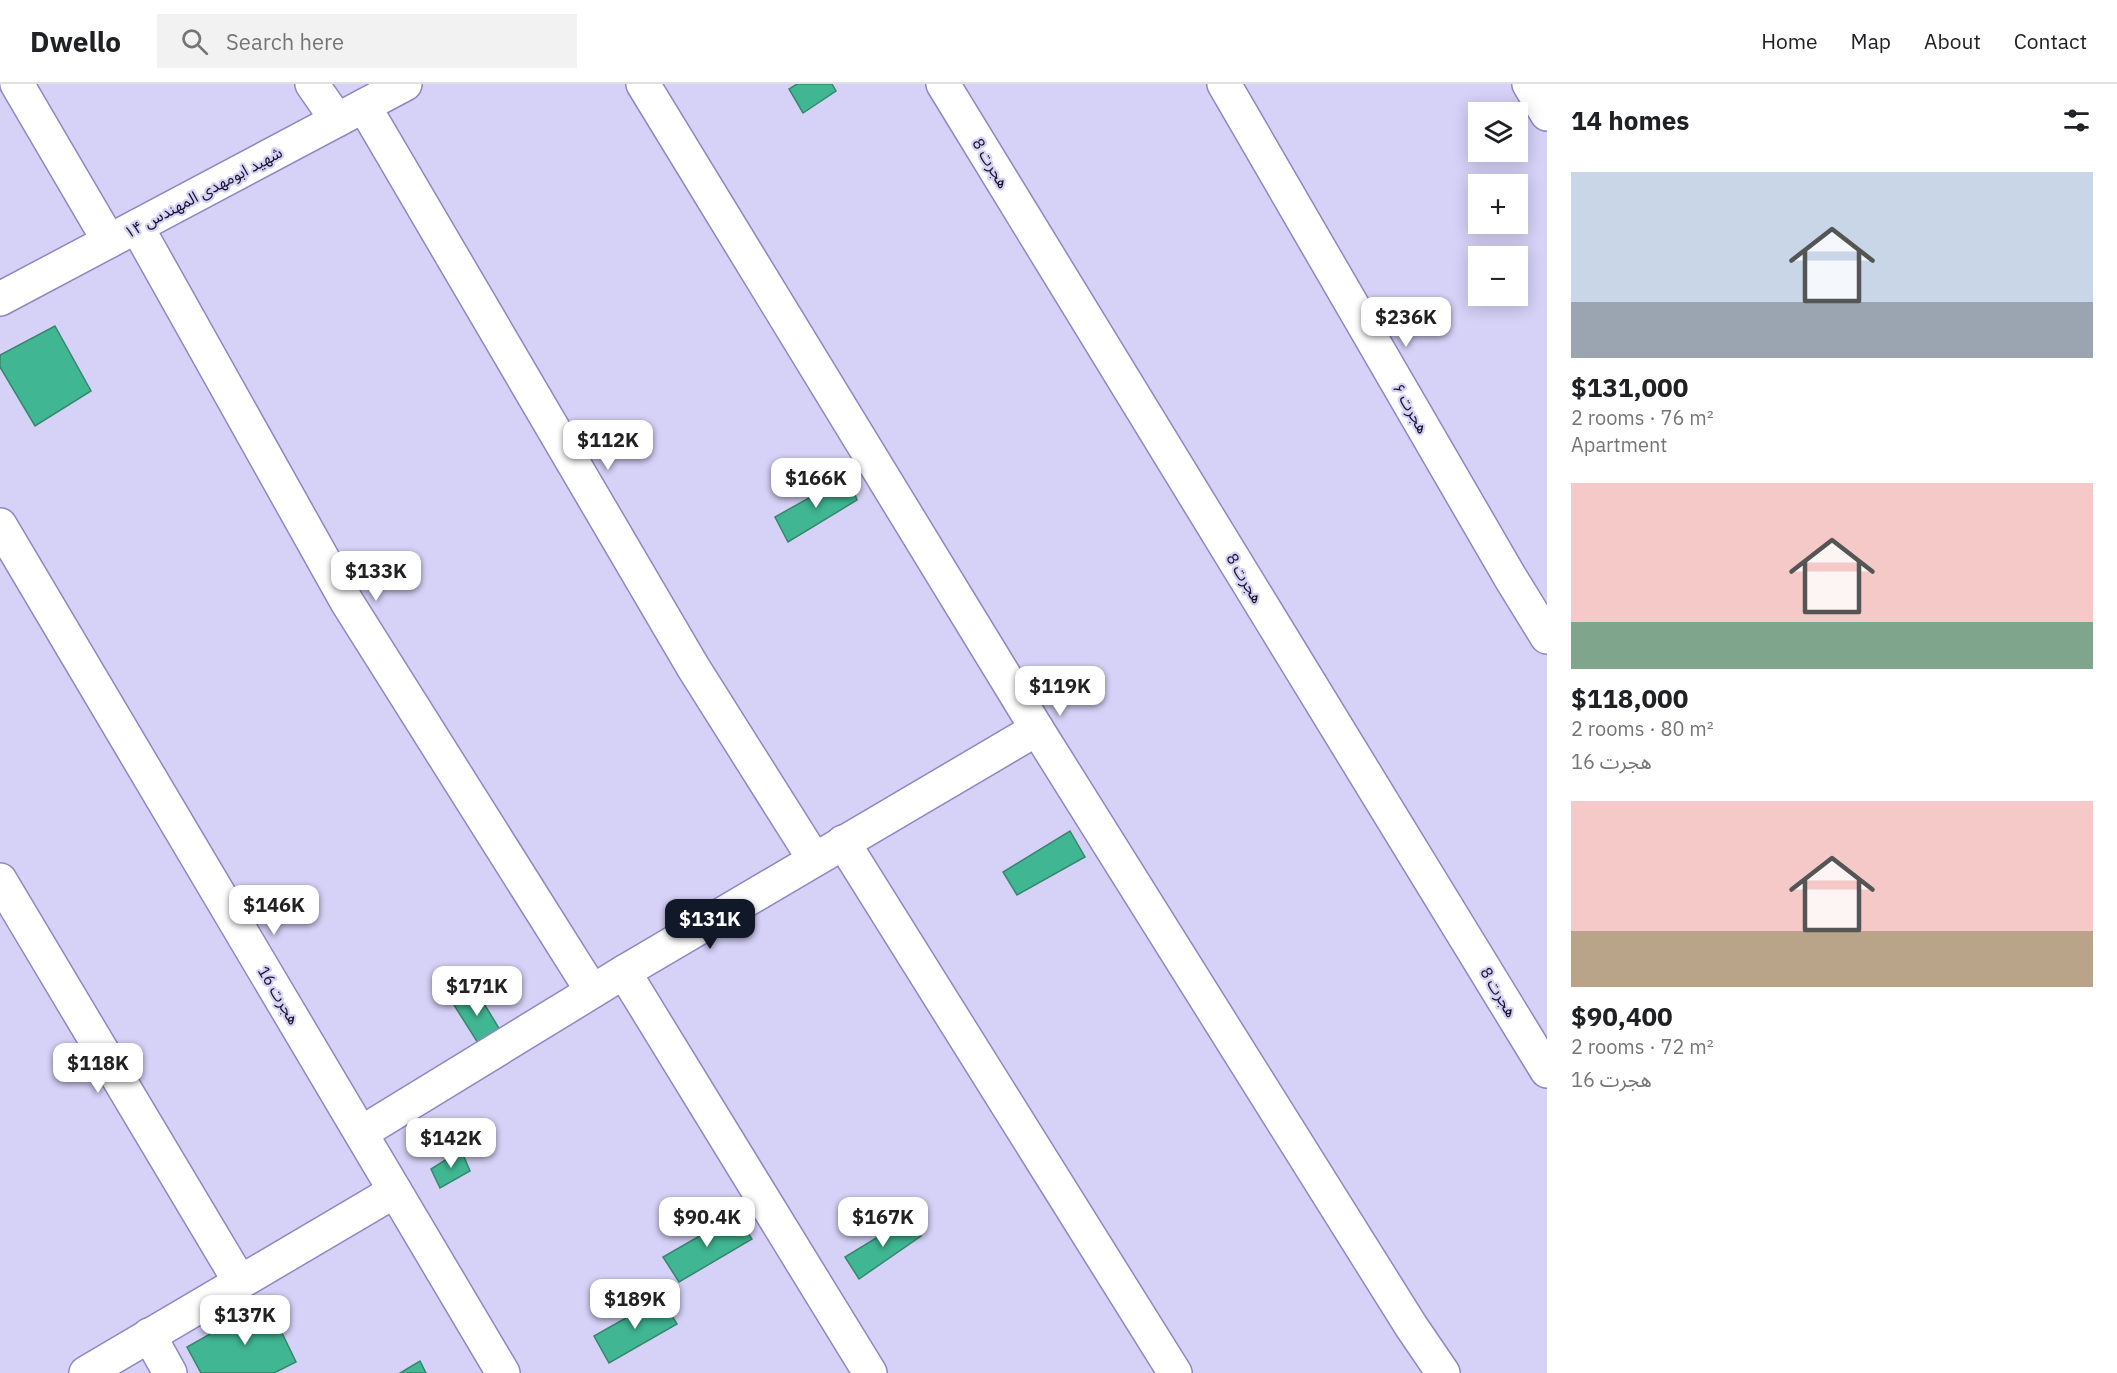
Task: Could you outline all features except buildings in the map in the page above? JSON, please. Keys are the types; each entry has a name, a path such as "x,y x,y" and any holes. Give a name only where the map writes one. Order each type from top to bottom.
{"street":[{"path":"17,84 123,234 347,602 592,991"},
{"path":"312,84 351,113 814,859"},
{"name":"شهید ابومهدی المهندس ۱۴","path":"0,299 405,84"},
{"path":"643,84 1037,729 1443,1373"},
{"name":"هجرت 8","path":"943,84 1547,1071"},
{"name":"هجرت ۶","path":"1224,84 1504,567 1547,637"},
{"path":"1528,84 1547,114"},
{"name":"هجرت 16","path":"0,525 502,1373"},
{"path":"361,1133 592,991 1037,729"},
{"path":"843,842 1175,1373"},
{"path":"0,880 240,1282"},
{"path":"624,972 870,1373"},
{"path":"86,1373 395,1191"},
{"path":"149,1335 170,1373"}]}
